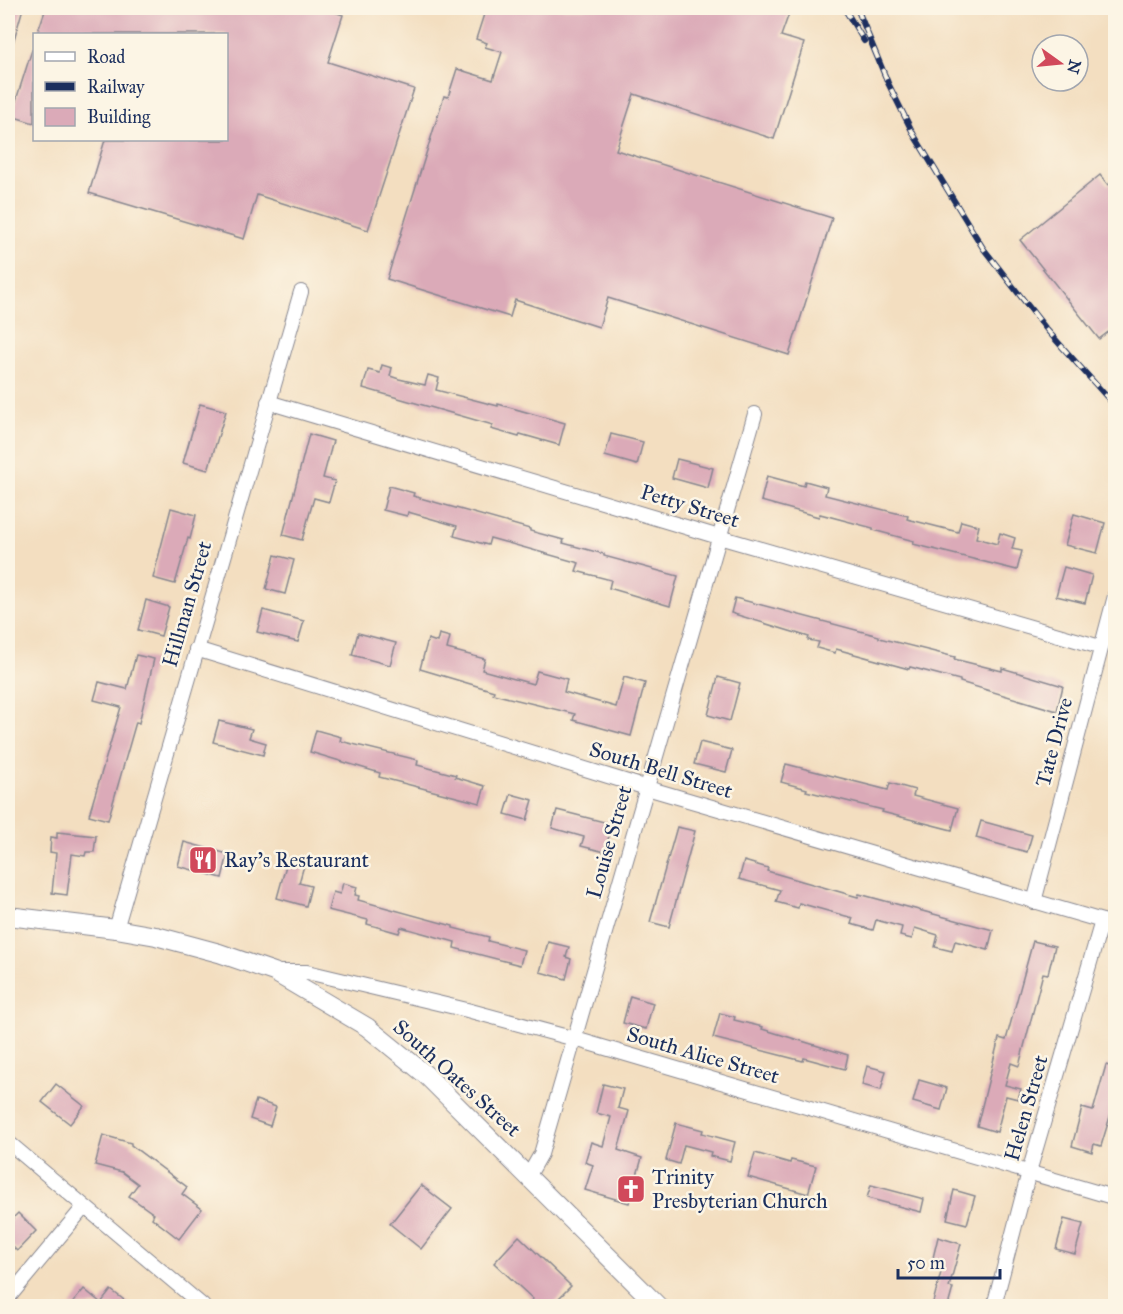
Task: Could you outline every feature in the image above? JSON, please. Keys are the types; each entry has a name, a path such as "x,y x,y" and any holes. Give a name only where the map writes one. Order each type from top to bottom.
{"main road":[{"name":"South Oates Street","path":"8,916 116,929 188,943 274,972 357,1021 392,1046 453,1100 658,1306"}],"street":[{"name":"Hillman Street","path":"116,929 301,292"},
{"name":"Petty Street","path":"268,402 719,537 1100,647"},
{"name":"Louise Street","path":"529,1175 541,1154 755,414"},
{"name":"Tate Drive","path":"1034,902 1116,592"},
{"name":"South Bell Street","path":"196,650 647,788 1109,923"},
{"name":"Helen Street","path":"994,1306 1029,1172 1109,923"},
{"name":"South Alice Street","path":"274,972 307,972 467,1010 575,1039 1116,1198"},
{"path":"8,1142 203,1306"},
{"path":"8,1298 84,1207"}],"building":[{"path":"8,8 23,8 11,50 8,50"},
{"path":"46,8 330,8 329,10 343,15 328,62 414,89 368,230 257,195 244,239 89,193 105,141 228,141 228,33 37,33"},
{"path":"486,8 791,8 781,36 804,43 774,139 634,94 616,150 832,218 789,355 608,298 599,327 515,300 510,317 387,279 444,96 448,97 457,69 493,80 502,52 485,47 487,43 476,39"},
{"path":"32,50 33,50 33,123 11,116"},
{"path":"1100,175 1108,185 1116,178 1116,326 1099,339 1020,240"},
{"path":"382,365 392,368 390,376 399,379 425,385 428,375 439,378 436,390 498,406 498,404 565,423 559,445 491,429 493,425 363,388 368,370 380,373"},
{"path":"200,404 226,411 208,470 183,463"},
{"path":"309,434 333,441 323,478 335,481 329,502 314,498 302,540 283,535"},
{"path":"611,434 643,442 637,465 605,456"},
{"path":"677,459 713,468 708,488 672,478"},
{"path":"767,476 804,486 805,481 827,487 825,495 908,516 907,519 958,532 961,521 979,526 976,538 997,544 1000,533 1015,538 1012,549 1022,551 1017,570 913,544 914,541 873,530 873,528 820,514 819,517 761,501"},
{"path":"389,486 414,493 413,496 564,540 563,543 604,554 604,556 678,576 670,606 609,588 611,580 576,571 579,563 490,538 488,545 454,536 457,526 408,512 407,516 383,510"},
{"path":"171,508 196,515 175,584 153,578"},
{"path":"1074,514 1105,523 1097,553 1065,545"},
{"path":"275,555 294,560 285,594 266,589"},
{"path":"1064,567 1092,575 1085,603 1056,596"},
{"path":"735,598 955,657 954,659 1002,671 1002,668 1063,686 1057,711 960,682 960,680 836,649 835,653 817,648 819,642 808,640 809,637 731,613"},
{"path":"146,600 169,607 161,636 138,630"},
{"path":"263,610 304,621 298,642 257,632"},
{"path":"358,633 396,643 390,665 352,655"},
{"path":"439,634 450,637 447,649 485,659 482,670 533,684 537,671 567,679 564,692 616,707 624,677 645,683 631,736 573,720 575,714 493,694 494,691 420,669 428,639 437,642"},
{"path":"136,655 154,659 139,723 136,722 108,820 89,815 121,707 94,700 99,682 127,689"},
{"path":"718,677 740,683 730,721 708,715"},
{"path":"219,721 252,729 249,738 266,743 263,755 213,742"},
{"path":"316,730 341,737 340,741 418,760 417,765 456,775 455,777 485,786 480,803 379,777 380,773 310,752"},
{"path":"700,742 732,750 726,772 694,764"},
{"path":"786,764 888,790 890,783 915,790 913,796 958,808 952,830 806,791 807,789 781,782"},
{"path":"511,794 533,800 527,820 505,814"},
{"path":"557,810 612,824 605,852 581,846 584,837 552,828"},
{"path":"981,821 1032,835 1027,852 976,838"},
{"path":"677,827 695,831 669,927 650,922"},
{"path":"57,832 96,836 94,852 86,852 85,856 72,854 67,895 52,893 56,853 50,852 51,837 57,838"},
{"name":"Ray's Restaurant","path":"184,842 228,854 222,878 178,866"},
{"path":"288,858 305,862 299,883 311,886 306,906 277,898"},
{"path":"744,861 768,868 767,871 858,897 859,894 993,930 988,950 955,941 952,951 935,947 938,935 915,928 912,939 900,936 902,927 876,920 873,930 851,924 853,918 799,903 798,908 776,902 780,890 739,879"},
{"path":"343,883 357,887 355,895 359,896 358,900 453,926 453,928 489,937 488,941 524,950 520,965 454,948 455,942 401,927 399,933 367,924 368,920 328,910 333,892 340,894"},
{"path":"1033,941 1055,946 1048,974 1043,973 1019,1066 1011,1063 1005,1085 1021,1089 1018,1099 1006,1096 997,1132 977,1126 999,1038 1006,1040"},
{"path":"548,942 569,947 566,957 571,959 566,979 540,972"},
{"path":"630,996 653,1003 646,1029 623,1023"},
{"path":"720,1013 735,1017 734,1020 763,1027 762,1029 848,1055 845,1069 804,1058 803,1061 713,1038"},
{"path":"1106,1065 1116,1068 1116,1097 1101,1146 1094,1144 1092,1152 1072,1146 1082,1108 1093,1111"},
{"path":"867,1066 886,1071 881,1090 862,1085"},
{"path":"919,1080 947,1088 941,1110 913,1102"},
{"path":"56,1084 84,1106 70,1124 42,1102"},
{"path":"603,1084 623,1089 618,1108 629,1111 618,1150 642,1158 629,1203 585,1190 593,1165 585,1162 591,1142 603,1146 611,1117 596,1113"},
{"path":"256,1100 276,1107 270,1126 250,1119"},
{"path":"676,1123 735,1142 730,1161 710,1156 711,1152 684,1145 679,1164 666,1160"},
{"path":"103,1135 131,1143 187,1187 182,1194 202,1209 179,1239 152,1218 154,1214 129,1196 138,1184 122,1172 95,1165"},
{"path":"755,1153 790,1163 791,1160 816,1166 808,1194 748,1177"},
{"path":"421,1185 452,1209 421,1249 390,1224"},
{"path":"871,1185 924,1199 921,1212 867,1198"},
{"path":"954,1190 975,1196 967,1224 947,1219"},
{"path":"18,1213 36,1231 17,1251 8,1242 8,1223"},
{"path":"1064,1219 1083,1224 1075,1254 1056,1249"},
{"path":"519,1236 571,1286 551,1306 526,1306 533,1299 494,1263"},
{"path":"938,1237 961,1244 949,1287 953,1288 948,1306 932,1306 943,1265 932,1262"},
{"path":"84,1289 101,1303 111,1290 132,1306 70,1306"}],"railway":[{"path":"844,8 864,41"},
{"path":"857,8 888,83 914,135 983,248 1047,330 1116,407"}],"place":[{"name":"Ray's Restaurant","path":"203,860"},
{"name":"Trinity Presbyterian Church","path":"631,1189"}]}
